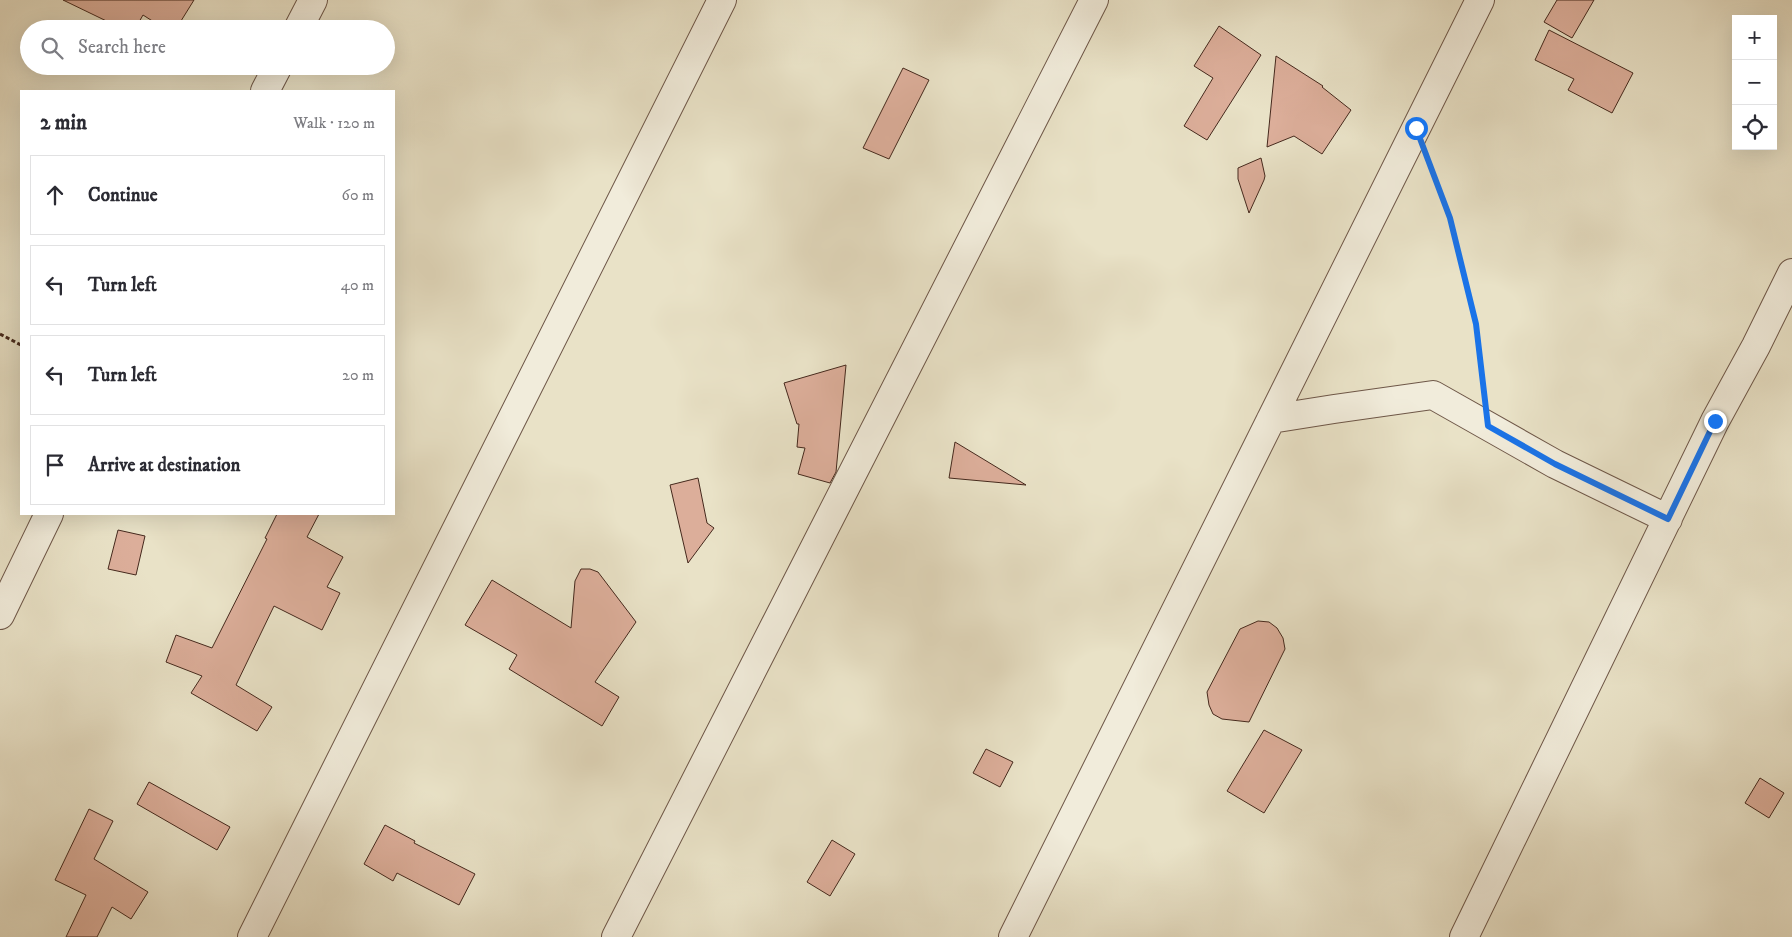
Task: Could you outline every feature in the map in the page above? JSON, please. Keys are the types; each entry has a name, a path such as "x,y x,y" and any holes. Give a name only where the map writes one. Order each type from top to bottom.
{"street":[{"path":"303,20 313,0"},
{"path":"252,937 722,0"},
{"path":"616,937 1094,0"},
{"path":"1014,937 1480,0"},
{"path":"266,90 273,75"},
{"path":"1464,937 1715,421 1756,346 1792,273"},
{"path":"1271,419 1433,395 1555,464 1668,519"},
{"path":"0,615 49,515"}],"path":[{"path":"1416,128 1450,218 1476,324 1488,426"},
{"path":"0,334 20,344"}],"building":[{"path":"63,0 194,0 182,20 151,20 143,15 140,20 104,20"},
{"path":"1557,0 1594,0 1572,38 1544,22"},
{"path":"1219,26 1261,55 1207,140 1184,126 1213,78 1194,66"},
{"path":"1549,30 1633,73 1612,113 1568,90 1574,79 1535,60"},
{"path":"1276,56 1323,86 1351,110 1322,154 1294,136 1267,147"},
{"path":"903,68 929,80 889,159 863,148"},
{"path":"1261,158 1265,176 1249,213 1238,179 1238,168"},
{"path":"846,365 836,472 830,483 798,474 805,448 797,447 799,424 797,424 784,383"},
{"path":"955,442 1026,485 949,478"},
{"path":"698,478 707,523 714,528 688,563 670,485"},
{"path":"276,515 318,515 307,537 343,557 327,587 340,593 322,630 274,606 236,685 272,707 257,731 191,693 202,676 166,662 176,635 212,648 267,539 265,538"},
{"path":"118,530 145,536 136,575 108,569"},
{"path":"581,569 590,569 598,572 636,622 595,682 619,697 602,726 509,669 517,655 465,625 492,580 571,628 575,581"},
{"path":"1258,621 1269,622 1277,628 1283,638 1285,649 1249,722 1222,719 1213,714 1207,692 1240,629"},
{"path":"1264,730 1302,750 1264,813 1227,791"},
{"path":"986,749 1013,762 1000,787 973,773"},
{"path":"1760,778 1784,793 1769,818 1745,803"},
{"path":"149,782 230,827 217,850 137,804"},
{"path":"89,809 113,821 94,859 148,892 131,919 112,907 97,937 66,937 86,895 55,880"},
{"path":"385,825 415,841 414,843 475,874 459,905 397,873 393,881 364,864"},
{"path":"832,840 855,854 830,896 807,882"}],"route":[{"path":"1416,128 1450,218 1476,324 1488,426 1555,464 1668,519 1715,421"}]}
